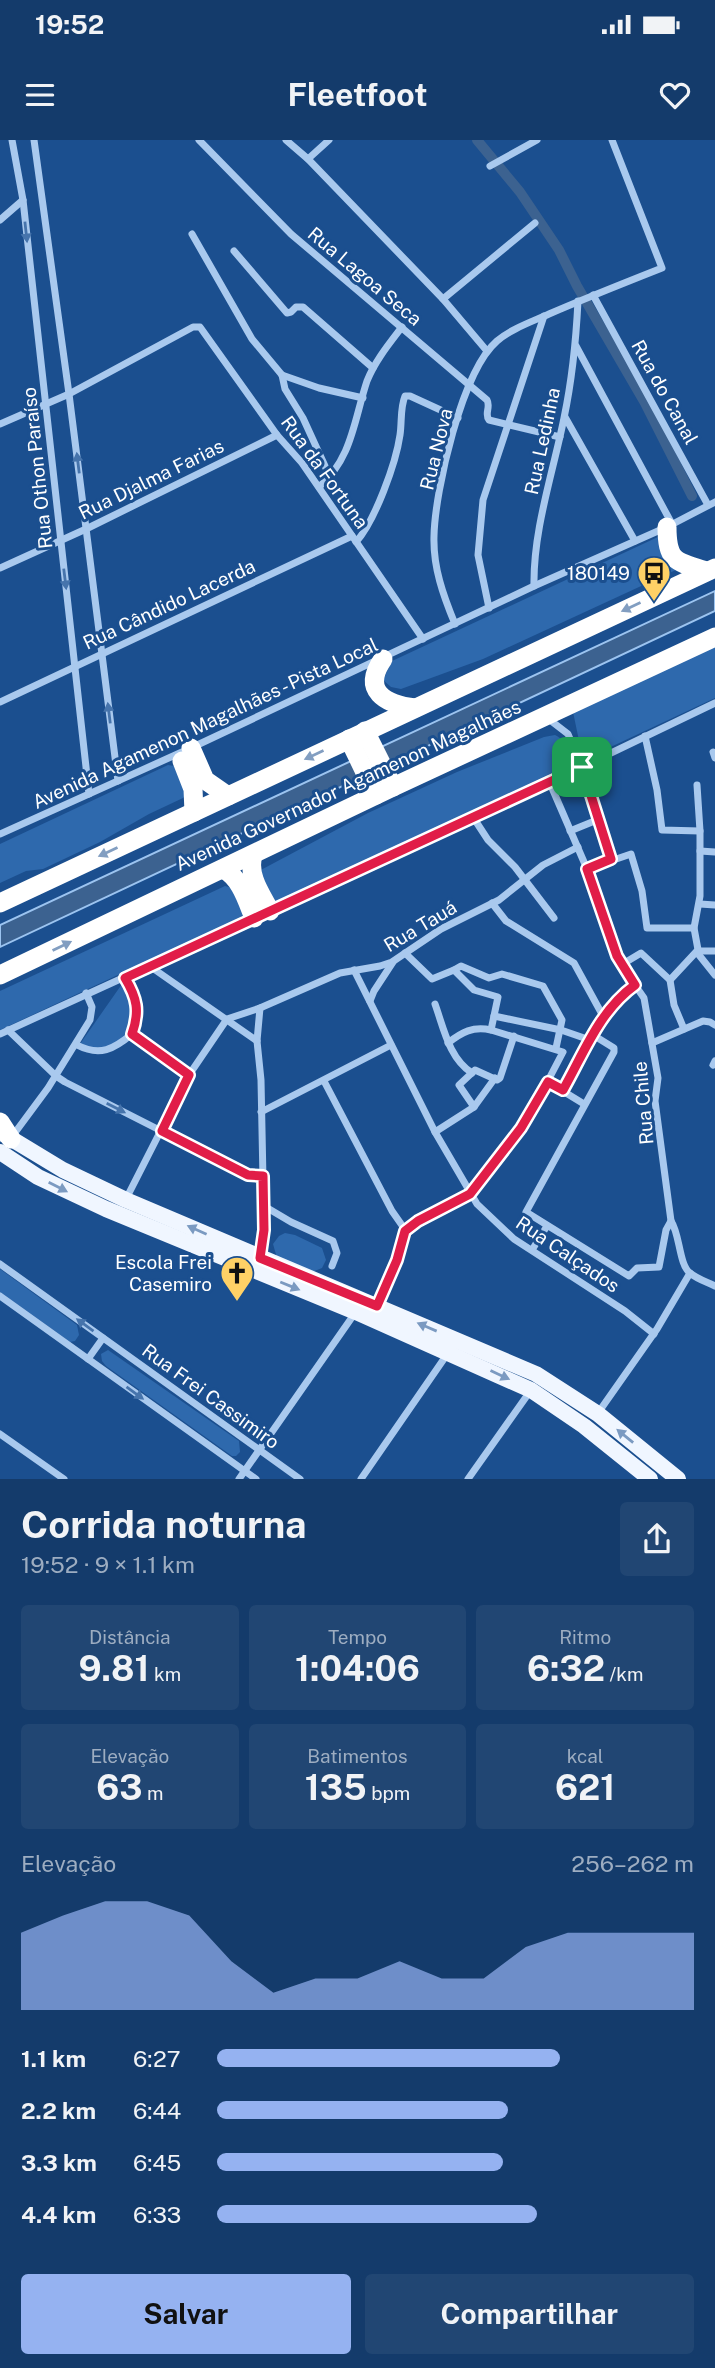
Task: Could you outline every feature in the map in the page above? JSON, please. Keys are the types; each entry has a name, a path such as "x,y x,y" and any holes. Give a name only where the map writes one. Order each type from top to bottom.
{"highway":[{"path":"670,525 668,551 673,557 680,563 711,569"},
{"path":"0,903 228,796 361,742 415,708 711,569"},
{"name":"Avenida Governador Agamenon Magalhães","path":"0,975 253,855 381,784 546,716 715,637"},
{"path":"383,659 374,676 376,689 397,706 415,708"},
{"path":"361,742 381,784"},
{"path":"185,751 205,780 228,796"},
{"path":"185,751 194,789 194,812"},
{"path":"253,855 250,865 262,915"},
{"path":"223,869 232,873 262,915"}],"main road":[{"path":"3,1142 356,1312 531,1390 584,1426 650,1479"},
{"path":"3,1142 38,1177 74,1195 257,1265 377,1306 536,1374 597,1414 678,1479"}],"street":[{"name":"Rua Othon Paraíso","path":"12,140 23,200 89,794"},
{"name":"Rua Othon Paraíso","path":"34,140 118,781"},
{"name":"Rua Lagoa Seca","path":"199,140 291,234 487,400 489,420 508,425"},
{"path":"286,140 443,299 487,351"},
{"path":"307,159 329,140"},
{"path":"490,165 537,140"},
{"name":"Rua Nova","path":"454,624 439,579 434,536 440,492 458,418 477,366 487,351 512,331 580,300 662,268 612,140"},
{"path":"0,220 23,200"},
{"path":"443,299 535,223"},
{"path":"192,234 253,339 282,375 285,389 303,418 330,477"},
{"path":"234,251 281,308 289,314 296,307 303,307 373,368"},
{"name":"Rua do Canal","path":"592,295 712,504"},
{"name":"Rua Ledinha","path":"534,586 536,548 565,416 580,300"},
{"path":"489,608 478,555 479,526 488,478 544,316"},
{"name":"Rua da Fortuna","path":"69,394 193,327 203,328 278,435 295,453 423,639"},
{"path":"319,487 340,464 351,442 373,368 402,327"},
{"path":"576,345 670,525"},
{"path":"282,375 318,388 363,398"},
{"path":"0,424 69,394"},
{"path":"354,539 367,528 394,462 405,396 458,418"},
{"path":"565,416 635,541"},
{"path":"508,425 560,437"},
{"name":"Rua Djalma Farias","path":"0,568 278,435"},
{"path":"423,639 712,504"},
{"name":"Rua Cândido Lacerda","path":"0,702 354,539"},
{"name":"Avenida Agamenon Magalhães - Pista Local","path":"0,834 423,639"},
{"path":"263,1176 248,1175 56,1076 4,1032 86,993 151,967 582,767 715,702"},
{"path":"546,716 568,734 582,767 611,859"},
{"path":"645,736 657,790 662,830 700,831"},
{"name":"Rua Chile","path":"549,781 587,869 621,965 644,998 658,1077 655,1101 671,1221"},
{"path":"696,785 700,831 700,904 694,928 697,951 715,975"},
{"path":"473,817 554,918"},
{"path":"570,831 597,820"},
{"name":"Rua Tauá","path":"227,1019 260,1008 341,973 380,966 396,959 441,929 492,903 526,881 543,865 578,847"},
{"path":"700,851 715,852"},
{"path":"587,869 631,854 642,891 648,928 694,928"},
{"path":"492,903 506,920 574,963 603,1016"},
{"path":"700,904 715,905"},
{"path":"670,980 697,951 715,951"},
{"path":"405,953 432,979 461,966 489,978 502,974 541,984 561,1018 556,1048"},
{"path":"621,965 641,953 670,980 674,1005 684,1029"},
{"path":"370,1001 396,959"},
{"path":"151,967 257,1041"},
{"name":"Rua Calçados","path":"354,970 435,1132 470,1194 501,1228 625,1311 654,1334"},
{"path":"454,970 474,990 498,996 491,1030"},
{"path":"76,1045 92,1052 108,1051 132,1034 137,1004 125,978"},
{"path":"563,1090 603,1016 616,1000 635,985"},
{"path":"3,1142 56,1076 76,1045 92,1013 86,993"},
{"path":"435,1004 448,1042 460,1062 472,1073"},
{"path":"257,1265 264,1235 257,1041 260,1008"},
{"path":"494,1016 592,1038 615,1050 526,1212 629,1276 637,1268 659,1268 666,1230 671,1221"},
{"path":"126,1200 189,1075 227,1019"},
{"path":"652,1043 706,1021 715,1025"},
{"path":"377,1306 397,1260 405,1231 418,1221 470,1194 521,1128 562,1054 562,1051 556,1048 480,1028 467,1030 448,1042"},
{"path":"132,1034 189,1075"},
{"path":"435,1132 474,1107 506,1065 514,1037"},
{"path":"261,1112 391,1045"},
{"path":"474,1107 459,1087 460,1083 477,1069 497,1079"},
{"path":"324,1081 405,1231"},
{"path":"548,1082 584,1104"},
{"path":"264,1206 333,1241 337,1253 332,1266"},
{"path":"671,1221 678,1235 685,1267 690,1273 715,1286"},
{"path":"532,1250 547,1226"},
{"name":"Rua Frei Cassimiro","path":"0,1264 300,1479"},
{"path":"597,1414 654,1334 690,1273"},
{"path":"0,1296 256,1479"},
{"path":"239,1479 356,1312"},
{"path":"88,1359 103,1338"},
{"path":"361,1479 449,1352"},
{"path":"468,1479 531,1390"},
{"path":"0,1434 64,1479"}],"shaded area":[{"path":"660,536 678,569 483,659 401,689 391,687 383,680 392,661"},
{"path":"715,591 715,611 0,947 0,925"},
{"path":"715,640 715,698 583,760 572,707"},
{"path":"555,735 565,742 568,752 566,761 558,770 285,899 275,901 257,872 368,813 457,772"},
{"path":"168,765 174,766 186,795 183,798 43,869 26,871 0,883 0,844"},
{"path":"225,886 233,888 243,914 240,918 0,1030 0,991"},
{"path":"122,984 129,991 134,1010 128,1030 122,1039 115,1046 103,1051 80,1044"},
{"path":"285,1233 322,1248 326,1260 322,1268 312,1272 277,1258 273,1244"},
{"path":"0,1269 77,1325 79,1335 75,1341 70,1342 0,1292"},
{"path":"108,1350 239,1441 240,1452 232,1456 106,1366 101,1354"}],"waterway":[{"path":"477,140 520,192 559,250 645,403 692,496"}],"place":[{"name":"180149","path":"654,603"},
{"name":"Escola Frei Casemiro","path":"237,1303"}],"route":[{"path":"582,767 611,859 587,869 617,956 635,985 616,1000 603,1016 563,1090 548,1082 521,1128 470,1194 418,1221 405,1231 397,1260 377,1306 260,1258 264,1230 263,1176 248,1175 162,1131 189,1075 132,1034 138,1013 137,1004 125,978 582,767"}]}
